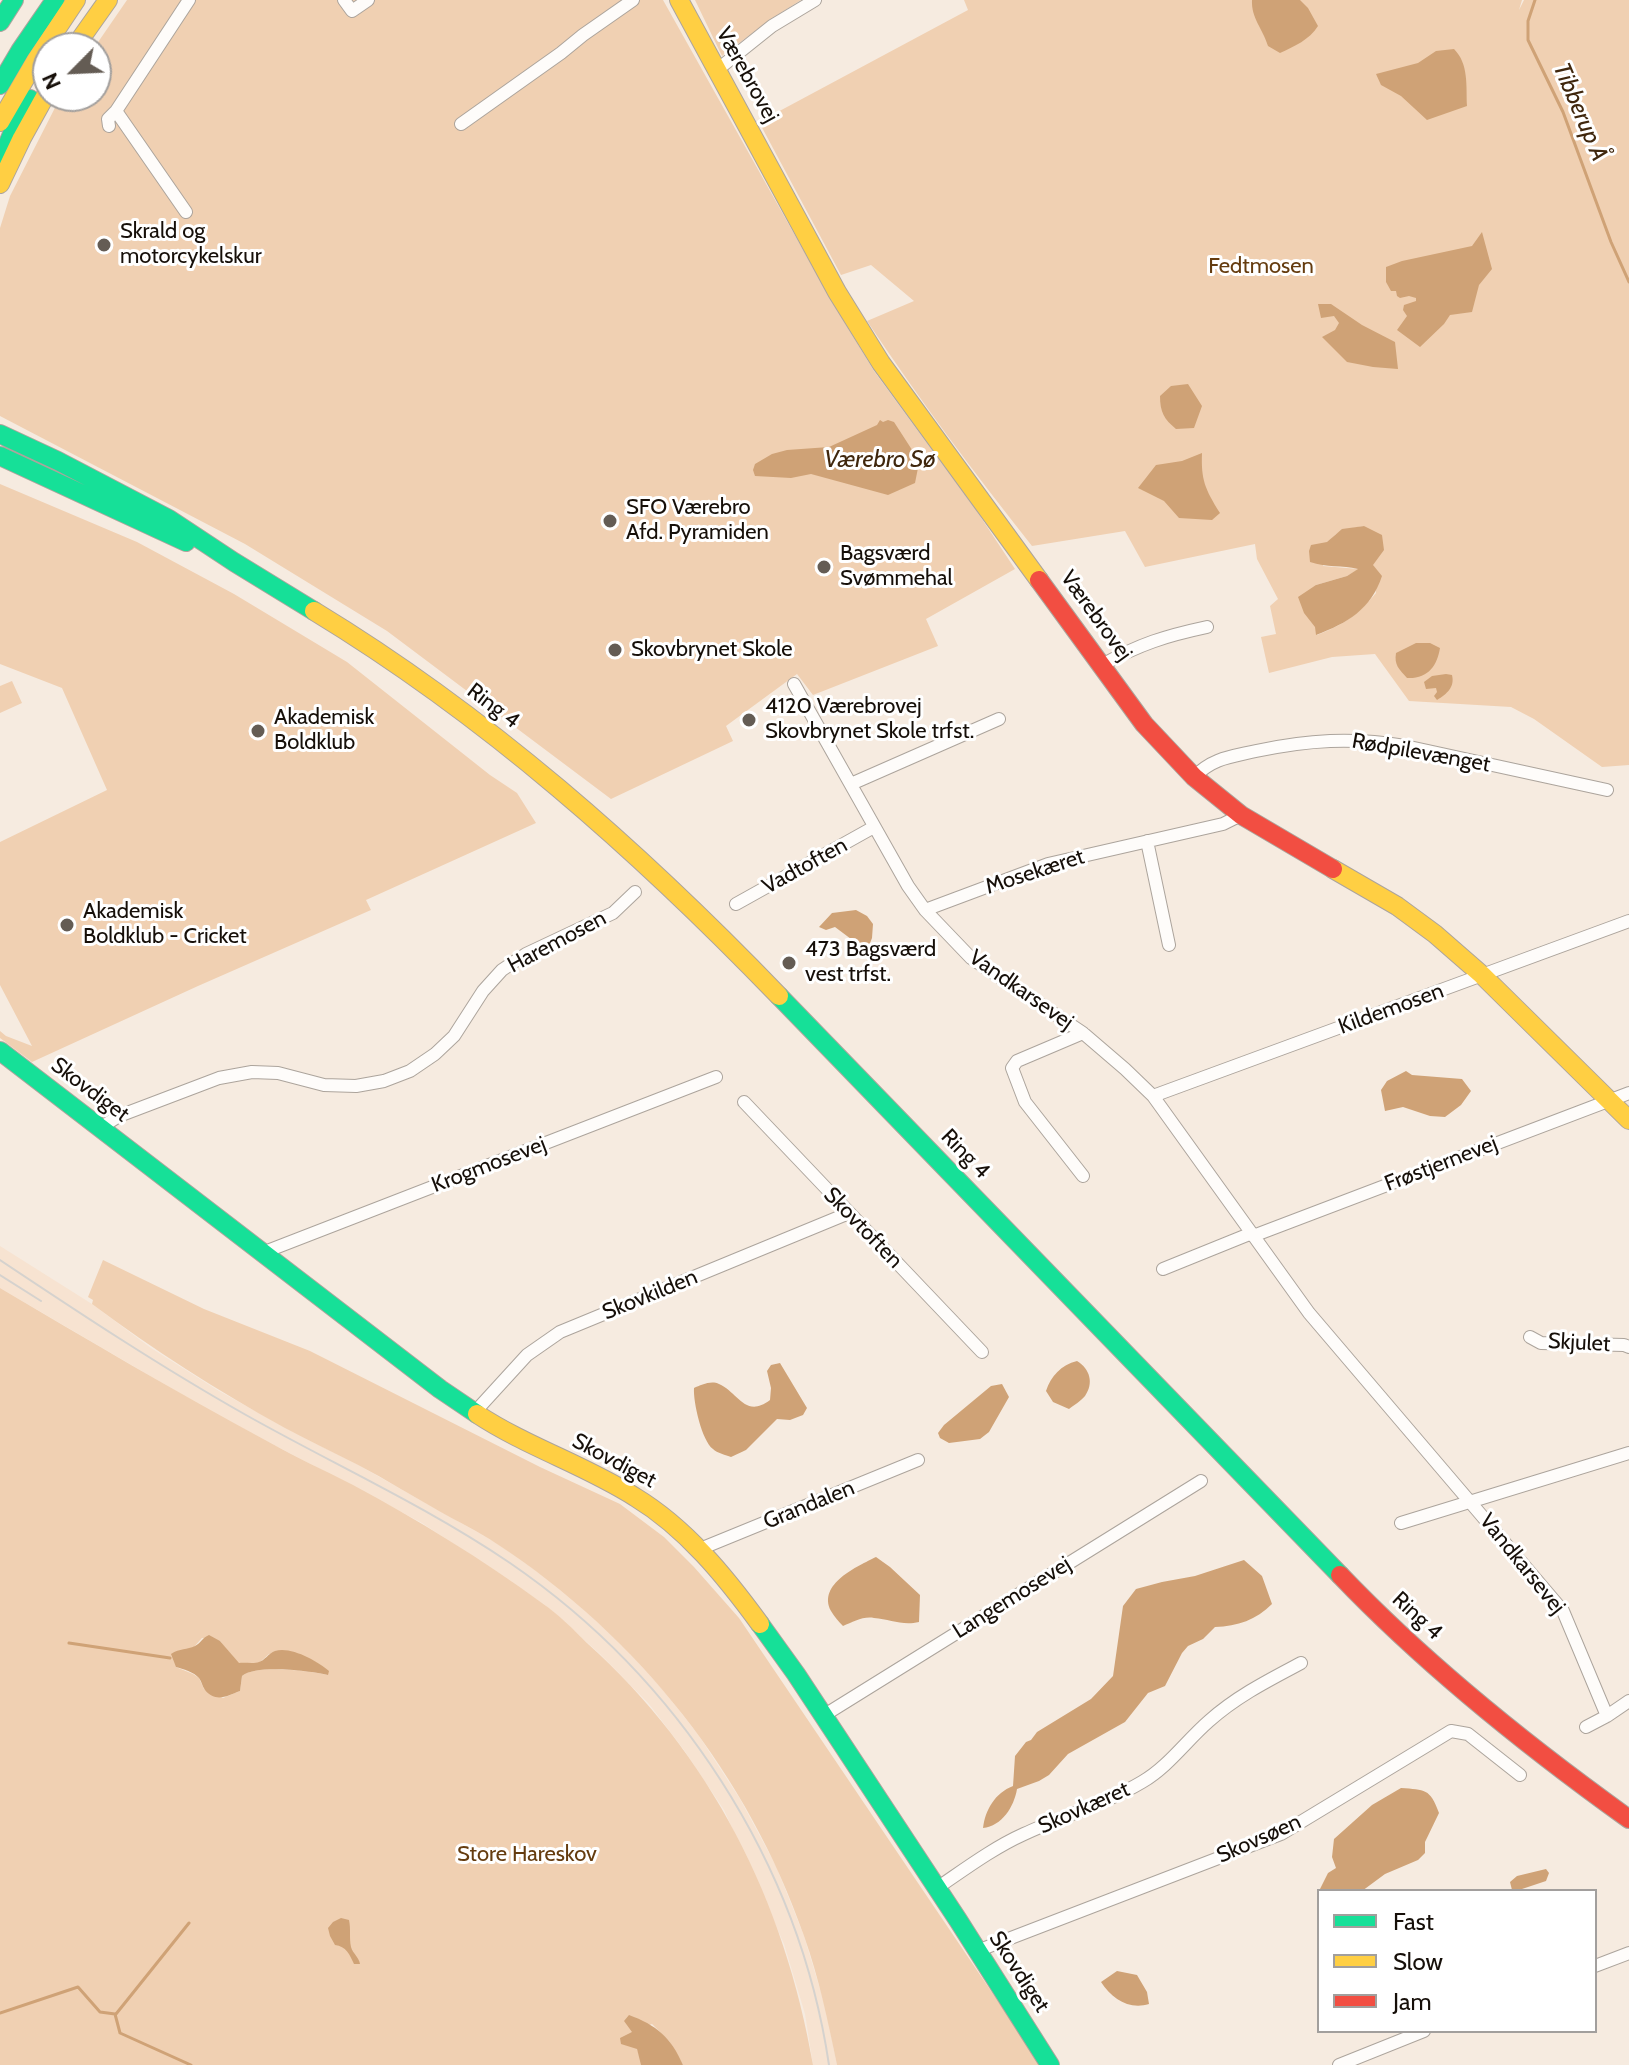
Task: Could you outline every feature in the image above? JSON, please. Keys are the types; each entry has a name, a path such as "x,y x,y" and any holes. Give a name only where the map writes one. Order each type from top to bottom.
{"main road":[{"path":"0,22 14,0"},
{"path":"0,59 42,0"},
{"path":"0,85 55,0"},
{"path":"66,32 74,19 78,0"},
{"path":"0,122 36,60 78,0"},
{"path":"85,32 108,0"},
{"name":"Værebrovej","path":"679,0 837,292 881,363 1144,724 1194,777 1241,815 1397,906 1435,934 1482,975 1629,1120"},
{"path":"0,163 32,95"},
{"path":"0,184 36,112"},
{"name":"Ring 4","path":"0,434 169,519 344,629 533,766 651,869 767,984 1350,1586 1491,1714 1629,1819"},
{"name":"Ring 4","path":"0,456 234,562"},
{"name":"Skovdiget","path":"0,1051 474,1413 628,1492 700,1549 762,1626 937,1888 1050,2065"}],"street":[{"path":"109,126 108,119 189,0"},
{"path":"348,6 368,0"},
{"path":"461,124 633,0"},
{"path":"717,70 772,26 815,0"},
{"path":"116,111 186,212"},
{"path":"1102,665 1132,648 1162,637 1207,627"},
{"name":"Vandkarsevej","path":"794,684 908,886 925,910 971,958 1083,1033 1153,1096 1309,1313 1563,1611 1607,1716"},
{"path":"851,784 999,719"},
{"name":"Rødpilevænget","path":"1194,777 1206,765 1224,758 1290,744 1347,740 1405,746 1607,790"},
{"name":"Mosekæret","path":"925,910 1048,864 1223,824 1241,815"},
{"name":"Vadtoften","path":"736,904 874,827"},
{"path":"1147,841 1169,945"},
{"name":"Haremosen","path":"100,1128 119,1116 219,1078 252,1072 278,1073 324,1085 356,1086 384,1081 410,1071 454,1036 483,991 502,970 526,954 609,915 635,892"},
{"name":"Kildemosen","path":"1153,1096 1629,921"},
{"path":"1083,1033 1017,1061 1012,1068 1025,1102 1083,1176"},
{"name":"Krogmosevej","path":"262,1253 716,1077"},
{"name":"Frøstjernevej","path":"1252,1234 1629,1093"},
{"name":"Skovtoften","path":"744,1102 982,1352"},
{"name":"Skovkilden","path":"474,1413 527,1355 560,1332 849,1213"},
{"path":"1163,1269 1252,1234"},
{"name":"Skjulet","path":"1530,1337 1541,1343 1629,1347"},
{"path":"1471,1501 1629,1453"},
{"name":"Grandalen","path":"700,1549 918,1460"},
{"name":"Langemosevej","path":"823,1716 1201,1481"},
{"name":"Vandkarsevej","path":"1401,1523 1471,1501"},
{"name":"Skovkæret","path":"937,1888 995,1849 1117,1796 1144,1781 1210,1720 1250,1690 1301,1663"},
{"path":"1586,1727 1629,1701"},
{"name":"Skovsøen","path":"977,1951 1281,1834 1451,1731 1468,1734 1520,1775"},
{"path":"1597,1965 1629,1953"},
{"path":"1339,2065 1419,2033"}],"shaded area":[{"path":"0,1246 92,1304 151,1348 219,1391 495,1542 558,1586 615,1637 665,1692 699,1736 740,1799 776,1866 804,1936 826,2009 837,2065 813,2065 805,2014 784,1944 724,1810 649,1704 600,1654 545,1605 422,1523 210,1411 0,1288"}],"green space":[{"path":"127,0 663,0 874,371 976,510 1015,569 926,619 938,646 813,695 797,674 726,726 733,741 611,799 387,631 245,544 0,416 0,228 10,196 53,112 112,112 112,32 105,32"},
{"path":"695,0 801,0 722,56"},
{"name":"Fedtmosen","path":"964,0 1522,0 1519,10 1524,0 1629,0 1629,765 1602,767 1534,719 1511,707 1409,701 1375,654 1332,657 1269,673 1261,637 1276,634 1270,606 1278,599 1257,559 1255,544 1145,567 1125,531 1032,546 947,435 867,321 914,301 871,265 841,275 759,122 968,10","holes":["1364,526 1376,593 1350,618 1317,635 1316,585 1359,569 1323,566 1327,547 1334,536"]},
{"name":"Akademisk Boldklub","path":"0,484 137,542 234,594 347,662 517,793 536,823 366,900 371,910 32,1062 0,1038 0,1031 32,1046 0,985 0,842 107,790 62,688 0,664"},
{"path":"12,681 22,703 0,713 0,686"},
{"path":"103,1260 204,1309 310,1351 620,1504 664,1537 739,1618 1039,2065 837,2065 814,1968 781,1877 753,1820 720,1766 683,1714 642,1666 597,1622 497,1544 370,1471 234,1399 92,1304 93,1300 88,1297"},
{"name":"Store Hareskov","path":"0,1288 199,1404 426,1526 548,1607 571,1627 631,1686 671,1733 706,1782 736,1834 762,1889 783,1946 813,2065 683,2065 669,2041 652,2024 632,2032 642,2065 0,2065","holes":["202,1638 220,1641 238,1663 259,1663 269,1654 294,1656 310,1659 328,1675 283,1670 249,1672 242,1676 240,1691 223,1698 204,1689 199,1678 193,1674 176,1667"]}],"water":[{"path":"1252,0 1300,0 1318,26 1306,39 1280,53 1268,46 1255,18"},
{"path":"1454,49 1464,68 1467,106 1427,120 1401,96 1381,85 1376,74 1418,63 1436,51"},
{"path":"1482,232 1492,269 1479,285 1472,312 1450,315 1420,347 1397,330 1407,316 1404,305 1416,301 1416,298 1400,298 1396,291 1391,291 1386,282 1386,267 1472,246"},
{"path":"1318,304 1331,304 1395,342 1398,369 1347,362 1322,337 1335,330 1339,323 1334,316 1321,318"},
{"path":"1188,384 1202,406 1194,428 1176,429 1164,415 1160,396 1171,386"},
{"name":"Værebro Sø","path":"880,420 894,422 916,456 919,463 915,483 888,495 811,474 791,478 755,476 755,464 772,454 829,447 877,425"},
{"path":"1202,453 1205,484 1220,513 1212,520 1179,518 1164,501 1138,488 1156,465 1182,461"},
{"path":"1364,526 1382,535 1384,550 1373,565 1382,576 1377,588 1357,613 1316,635 1315,627 1304,613 1298,597 1316,585 1347,576 1358,569 1310,562 1311,545 1327,542 1342,529"},
{"path":"1416,643 1430,643 1440,648 1439,654 1426,674 1407,678 1396,664 1396,653"},
{"path":"1452,675 1451,687 1437,700 1434,696 1436,688 1426,689 1424,682 1432,676"},
{"path":"856,910 873,924 867,951 835,927 826,930 819,927 832,913"},
{"path":"1406,1071 1412,1075 1462,1079 1471,1091 1461,1105 1445,1117 1430,1116 1403,1107 1385,1111 1381,1090 1387,1081"},
{"path":"1077,1361 1088,1372 1090,1381 1083,1398 1069,1409 1053,1402 1046,1391 1057,1372"},
{"path":"780,1363 807,1408 803,1415 790,1420 777,1419 746,1450 731,1457 715,1450 702,1430 694,1388 716,1383 748,1405 761,1405 770,1400 767,1371 771,1365"},
{"path":"1002,1384 1009,1397 989,1432 980,1439 949,1443 940,1438 938,1433 944,1425 991,1386"},
{"path":"876,1557 920,1595 919,1622 870,1618 843,1626 832,1613 828,1601 834,1584"},
{"path":"1244,1560 1262,1576 1272,1604 1246,1621 1215,1627 1203,1639 1188,1646 1165,1686 1148,1693 1125,1722 1068,1754 1049,1775 1017,1789 1013,1802 1001,1820 983,1828 992,1803 1013,1786 1015,1756 1026,1742 1091,1699 1113,1676 1123,1606 1136,1589 1195,1576"},
{"path":"209,1635 220,1641 239,1663 257,1663 281,1650 304,1655 329,1671 328,1675 297,1670 259,1670 242,1676 240,1691 222,1697 213,1696 205,1690 197,1676 176,1667 171,1654 195,1646"},
{"path":"1401,1788 1426,1792 1439,1813 1425,1842 1425,1853 1418,1860 1385,1874 1365,1889 1320,1889 1328,1873 1336,1868 1332,1857 1334,1839 1372,1805"},
{"path":"1546,1869 1549,1873 1546,1881 1512,1889 1510,1882 1517,1876"},
{"path":"341,1918 349,1920 351,1947 360,1964 354,1964 347,1952 335,1945 330,1936 328,1928"},
{"path":"1117,1971 1137,1975 1147,1992 1149,2004 1128,2004 1110,1993 1101,1982"},
{"path":"629,2015 662,2033 683,2065 641,2065 637,2049 621,2044 620,2038 632,2032 624,2021"}],"waterway":[{"name":"Tibberup Å","path":"1535,0 1528,21 1528,40 1563,112 1629,282"},
{"path":"69,1643 170,1658"},
{"path":"116,2014 189,1923"},
{"path":"0,2013 78,1987 100,2012 115,2014 120,2033 191,2065"}],"tram line":[{"path":"0,1260 214,1397 478,1542 571,1609 626,1661 677,1719 721,1781 759,1847 790,1917 814,1990 829,2065"},
{"path":"0,1275 41,1301"}],"traffic: fast":[{"path":"0,22 14,0"},
{"path":"0,85 55,0"},
{"path":"0,163 30,99"},
{"path":"0,434 169,519 314,611"},
{"path":"0,456 186,542"},
{"path":"779,996 1340,1575"},
{"path":"0,1051 440,1389 477,1414"},
{"path":"760,1624 958,1920 1050,2065"}],"traffic: slow":[{"path":"0,122 76,0"},
{"path":"85,32 108,0"},
{"path":"679,0 837,292 881,363 1039,580"},
{"path":"0,184 36,112"},
{"path":"314,611 440,695 559,788 672,889 779,996"},
{"path":"1333,869 1397,906 1435,934 1482,975 1629,1120"},
{"path":"477,1414 596,1475 654,1509 704,1554 760,1624"}],"traffic: jam":[{"path":"1039,580 1144,724 1194,777 1241,815 1333,869"},
{"path":"1340,1575 1373,1609 1479,1704 1629,1819"}],"place":[{"name":"Skrald og motorcykelskur","path":"104,245"},
{"name":"SFO Værebro Afd. Pyramiden","path":"610,521"},
{"name":"Bagsværd Svømmehal","path":"824,567"},
{"name":"Skovbrynet Skole","path":"615,650"},
{"name":"4120 Værebrovej Skovbrynet Skole trfst.","path":"749,720"},
{"name":"Akademisk Boldklub","path":"258,731"},
{"name":"Akademisk Boldklub - Cricket","path":"67,925"},
{"name":"473 Bagsværd vest trfst.","path":"789,963"}]}
